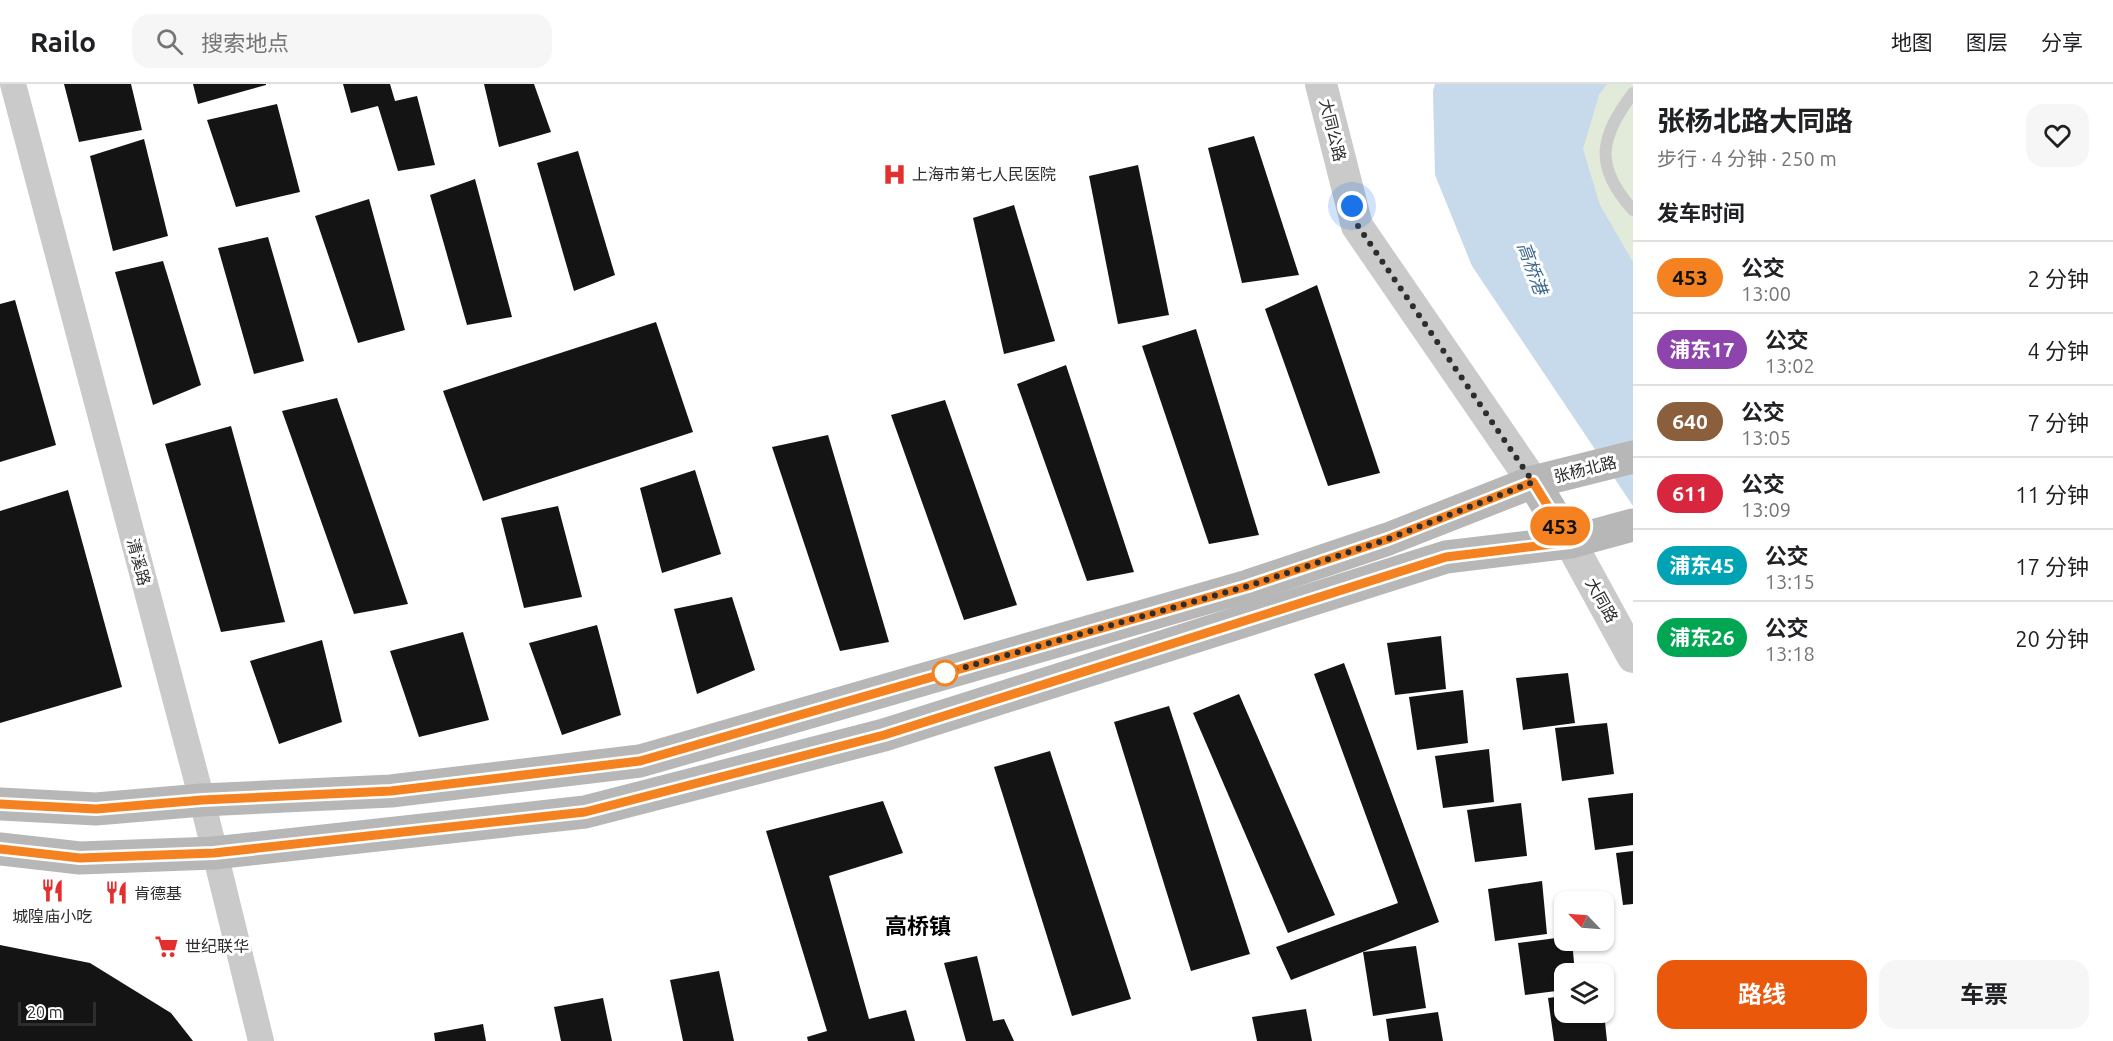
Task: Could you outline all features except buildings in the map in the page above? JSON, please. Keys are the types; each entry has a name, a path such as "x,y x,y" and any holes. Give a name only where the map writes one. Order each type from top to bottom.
{"main road":[{"name":"张杨北路","path":"0,804 96,809 202,800 391,791 640,761 1248,586 1388,539 1533,482 1633,457"},
{"name":"大同公路","path":"1533,482 1570,542"},
{"path":"0,849 80,858 214,853 585,812 884,735 1446,557 1570,542 1632,525"}],"street":[{"name":"清溪路","path":"13,84 202,800 261,1041"},
{"name":"大同公路","path":"1322,84 1358,226 1533,482"},
{"name":"大同路","path":"1570,542 1633,657"}],"lane":[{"path":"1633,93 1613,121 1605,145 1607,167 1623,199 1633,210"}],"green space":[{"path":"1566,84 1633,84 1633,351"}],"water":[{"name":"高桥港","path":"1435,84 1607,84 1599,95 1583,149 1600,205 1633,262 1633,506 1472,266 1435,175 1433,91"}],"bus line":[{"name":"453","path":"0,804 96,809 202,800 391,791 640,761 1248,586 1388,539 1533,482 1570,542 1446,557 884,735 585,812 214,853 80,858 0,849"}],"place":[{"name":"上海市第七人民医院","path":"894,174"},
{"name":"城隍庙小吃","path":"52,891"},
{"name":"肯德基","path":"116,893"},
{"name":"世纪联华","path":"167,946"}],"district":[{"name":"高桥镇","path":"918,925"}],"route":[{"path":"945,673 1248,586 1388,539 1533,482 1358,226 1352,206"}]}
